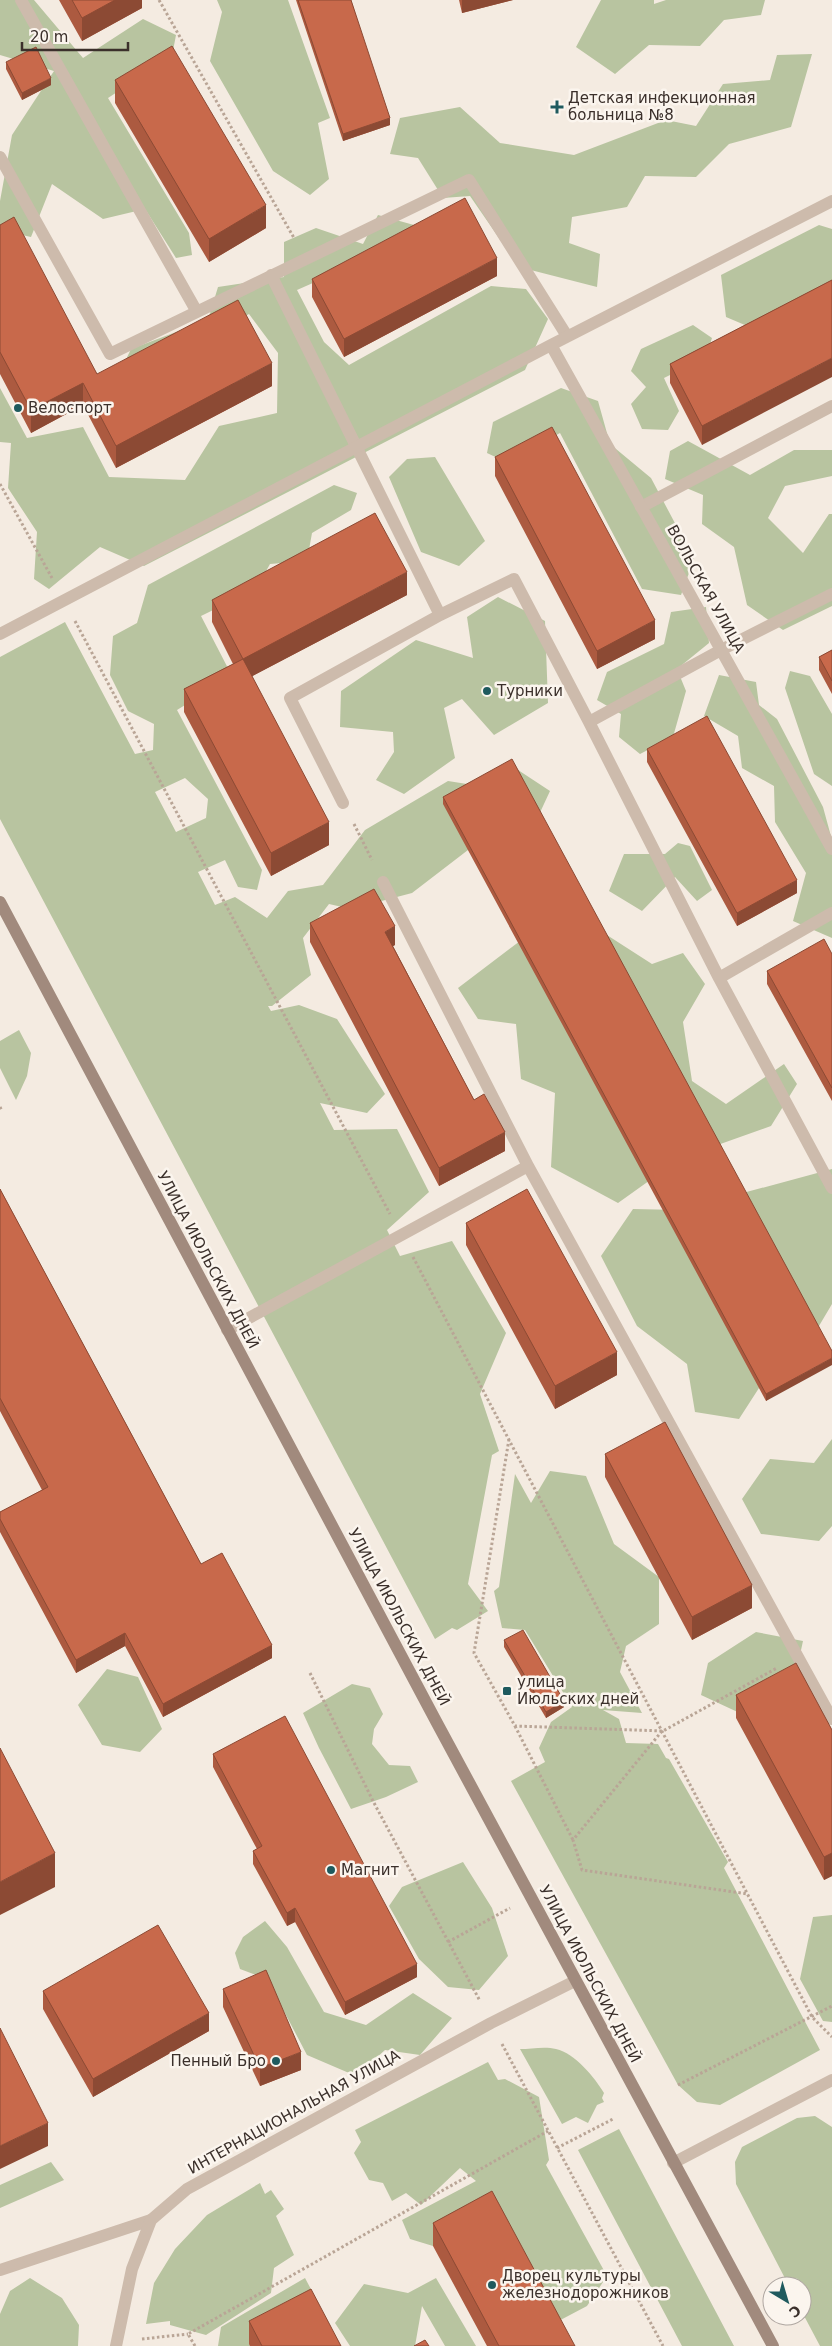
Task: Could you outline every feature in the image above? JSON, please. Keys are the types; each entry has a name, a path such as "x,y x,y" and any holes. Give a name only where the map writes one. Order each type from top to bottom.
{"street":[{"path":"21,0 197,312"},
{"path":"0,157 5,176 110,354 468,180 568,336"},
{"path":"0,634 568,336 832,201"},
{"path":"272,275 440,616"},
{"name":"ВОЛЬСКАЯ УЛИЦА","path":"551,345 832,849"},
{"path":"641,507 832,406"},
{"path":"343,803 290,698 440,616 514,579 719,978 832,1188"},
{"path":"589,722 721,650 832,594"},
{"path":"383,882 528,1166 832,1719"},
{"name":"УЛИЦА ИЮЛЬСКИХ ДНЕЙ","path":"0,902 575,1981 773,2346"},
{"path":"719,978 832,913"},
{"path":"227,1330 528,1166"},
{"name":"ИНТЕРНАЦИОНАЛЬНАЯ УЛИЦА","path":"117,2344 132,2269 151,2220 187,2189 491,2023 575,1981"},
{"path":"673,2163 831,2083"},
{"path":"0,2270 151,2220"}],"path":[{"path":"159,0 280,211 305,259"},
{"path":"0,484 64,600 401,1234 812,2017 832,2037"},
{"path":"343,803 383,882"},
{"path":"0,1107 2,1111"},
{"path":"509,1438 474,1653 515,1726 573,1840 582,1870 748,1894"},
{"path":"573,1840 663,1731 798,1657"},
{"path":"310,1673 373,1801 663,2346"},
{"path":"515,1726 663,1731"},
{"path":"448,1942 531,1898"},
{"path":"678,2085 832,2006"},
{"path":"557,2148 613,2118"},
{"path":"117,2344 188,2334 548,2131"},
{"path":"188,2334 195,2346"}],"green space":[{"path":"0,0 34,0 83,58 143,19 176,35 172,56 108,98 189,233 192,255 176,258 145,209 103,219 52,184 31,237 13,233 0,240 0,201 12,135 54,71 0,55"},
{"path":"217,0 288,0 330,118 318,123 329,179 310,195 273,171 210,61 222,12"},
{"path":"601,0 654,0 654,4 666,0 765,0 761,15 724,20 700,46 649,45 615,74 576,47"},
{"path":"812,54 791,127 729,144 696,177 645,176 627,207 572,217 569,243 600,254 597,287 519,267 470,196 443,198 418,158 390,154 400,118 460,107 500,143 574,155 666,120 696,126 723,84 770,80 777,55"},
{"path":"378,215 414,225 415,238 297,290 324,342 349,365 491,286 526,289 548,319 525,370 144,566 100,547 49,589 34,579 37,532 8,488 11,443 0,442 0,388 27,438 83,427 109,477 185,480 219,426 277,413 278,353 249,314 137,373 118,376 131,349 208,320 218,287 284,277 284,242 316,228 363,244"},
{"path":"819,225 832,229 832,290 752,328 726,317 721,275"},
{"path":"693,325 712,338 706,357 664,378 679,411 668,430 642,429 631,404 646,387 631,371 641,349"},
{"path":"561,388 598,401 610,444 651,478 694,559 681,595 642,589 560,433 506,462 487,453 493,422"},
{"path":"688,441 750,475 794,450 832,450 832,476 785,486 768,518 803,553 829,514 832,514 832,606 783,630 747,605 734,547 702,524 703,495 665,479 670,451"},
{"path":"435,457 485,541 459,566 421,552 389,477 407,459"},
{"path":"334,485 357,493 351,510 312,533 307,561 270,564 256,589 201,616 232,676 177,710 262,870 257,890 238,887 225,860 198,872 215,905 235,897 267,918 288,891 323,885 365,830 448,781 486,787 512,766 550,791 537,819 487,818 468,850 412,893 351,909 329,904 303,938 311,975 272,1006 268,1006 271,1011 299,1005 337,1019 385,1094 367,1113 320,1103 334,1130 397,1129 429,1192 387,1230 400,1256 452,1241 506,1333 480,1394 499,1451 492,1455 468,1584 488,1611 457,1630 452,1628 435,1639 0,819 0,657 65,622 135,754 153,750 154,724 128,711 110,675 113,636 137,623 148,585","holes":["185,778 208,799 206,818 176,832 155,792"]},
{"path":"498,597 545,621 548,703 494,735 462,699 444,708 455,758 404,794 376,780 394,752 393,732 340,727 341,691 416,640 473,658 467,617"},
{"path":"706,607 709,643 677,669 686,691 673,737 640,754 619,737 621,714 597,700 607,672 664,644 671,612"},
{"path":"790,671 810,676 832,714 832,786 814,774 785,688"},
{"path":"719,675 756,682 759,705 777,719 823,807 832,840 832,938 793,921 806,873 775,822 774,786 742,768 738,736 704,716"},
{"path":"678,843 690,846 712,890 697,901 675,877 642,911 609,891 624,854 665,854"},
{"path":"596,928 652,964 683,953 705,984 683,1022 692,1081 726,1104 784,1064 797,1084 771,1126 681,1158 618,1203 551,1167 555,1093 521,1079 516,1024 478,1019 458,988 520,941"},
{"path":"19,1030 31,1053 27,1076 16,1100 0,1068 0,1041"},
{"path":"832,1169 832,1304 800,1358 772,1368 739,1419 695,1412 687,1364 637,1326 601,1256 633,1209 680,1210"},
{"path":"832,1439 832,1526 819,1541 761,1534 742,1499 770,1459 814,1463"},
{"path":"550,1471 586,1476 614,1544 659,1577 659,1624 626,1646 620,1672 642,1713 603,1710 619,1719 626,1743 658,1744 666,1758 669,1759 728,1862 724,1868 820,2050 720,2105 697,2102 678,2085 511,1781 545,1762 539,1748 551,1722 572,1707 525,1630 502,1628 494,1591 499,1587 515,1474 531,1503"},
{"path":"756,1632 803,1641 793,1687 744,1715 701,1695 708,1663"},
{"path":"107,1669 138,1677 162,1729 140,1752 102,1745 78,1705"},
{"path":"352,1684 370,1688 383,1714 374,1729 372,1744 389,1765 410,1766 418,1782 386,1797 351,1809 303,1713"},
{"path":"463,1862 492,1908 508,1956 479,1990 448,1987 419,1959 389,1906 402,1887"},
{"path":"832,1915 832,2022 823,2021 800,1979 813,1917"},
{"path":"265,1921 287,1947 324,2012 366,2025 413,1993 452,2018 420,2055 385,2050 356,2076 307,2055 267,1979 240,1969 235,1953 243,1937"},
{"path":"520,2049 556,2049 570,2055 584,2067 604,2093 602,2098 604,2102 597,2105 588,2123 576,2117 562,2124"},
{"path":"488,2062 498,2080 505,2079 539,2097 549,2160 546,2165 607,2276 587,2306 551,2325 492,2214 433,2246 410,2239 402,2220 476,2181 460,2168 421,2205 406,2193 392,2201 383,2183 369,2180 354,2153 361,2142 355,2130"},
{"path":"815,2116 832,2127 832,2346 820,2346 809,2326 812,2326 812,2276 784,2276 736,2184 735,2162 742,2147 797,2118"},
{"path":"619,2129 734,2346 682,2346 578,2150"},
{"path":"51,2162 64,2180 0,2208 0,2185"},
{"path":"260,2183 265,2194 271,2190 284,2209 276,2216 294,2255 274,2268 271,2293 206,2335 170,2325 170,2321 146,2324 154,2283 175,2249 207,2215"},
{"path":"30,2278 62,2298 79,2325 78,2346 0,2346 0,2314 10,2291"},
{"path":"305,2278 313,2293 311,2311 250,2346 218,2346 221,2327"},
{"path":"436,2278 476,2346 445,2346 422,2306 415,2346 350,2346 335,2323 364,2284 408,2293"}],"building":[{"path":"72,0 115,0 82,18"},
{"path":"298,0 351,0 390,118 343,134"},
{"path":"172,46 266,205 209,239 115,80"},
{"path":"36,47 51,78 22,93 6,62"},
{"path":"465,198 497,258 344,339 312,279"},
{"path":"14,217 97,374 238,300 272,363 116,446 83,383 31,410 0,352 0,225"},
{"path":"832,280 832,358 702,426 670,364"},
{"path":"552,427 655,620 597,651 495,457"},
{"path":"375,513 407,572 243,659 212,600"},
{"path":"832,650 832,681 819,657"},
{"path":"243,659 329,822 271,853 184,689"},
{"path":"707,716 797,880 737,913 647,749"},
{"path":"512,759 832,1351 832,1358 766,1394 443,797"},
{"path":"374,889 395,926 385,932 474,1100 484,1094 505,1132 439,1168 310,923"},
{"path":"824,939 832,954 832,1088 767,971"},
{"path":"0,1189 201,1564 222,1553 272,1645 163,1704 125,1633 76,1660 0,1519 0,1512 48,1487 0,1398"},
{"path":"527,1189 617,1352 555,1386 466,1223"},
{"path":"665,1422 752,1585 692,1617 605,1454"},
{"path":"523,1630 564,1701 546,1712 504,1640"},
{"path":"796,1663 832,1730 832,1853 824,1857 736,1695"},
{"path":"285,1716 417,1964 345,2002 295,1908 287,1913 253,1851 262,1846 213,1754"},
{"path":"0,1748 55,1853 0,1882"},
{"path":"158,1925 209,2013 93,2079 43,1991"},
{"path":"266,1970 301,2052 260,2068 223,1989"},
{"path":"0,2028 48,2123 0,2146"},
{"name":"Дворец культуры железнодорожников","path":"492,2191 575,2346 499,2346 433,2223"},
{"path":"311,2289 341,2346 262,2346 249,2321"},
{"path":"425,2340 429,2346 414,2346"}],"place":[{"name":"Детская инфекционная больница №8","path":"557,107"},
{"name":"Велоспорт","path":"18,408"},
{"name":"Турники","path":"487,691"},
{"name":"улица Июльских дней","path":"507,1691"},
{"name":"Магнит","path":"331,1870"},
{"name":"Пенный Бро","path":"276,2061"},
{"name":"Дворец культуры железнодорожников","path":"492,2285"}]}
